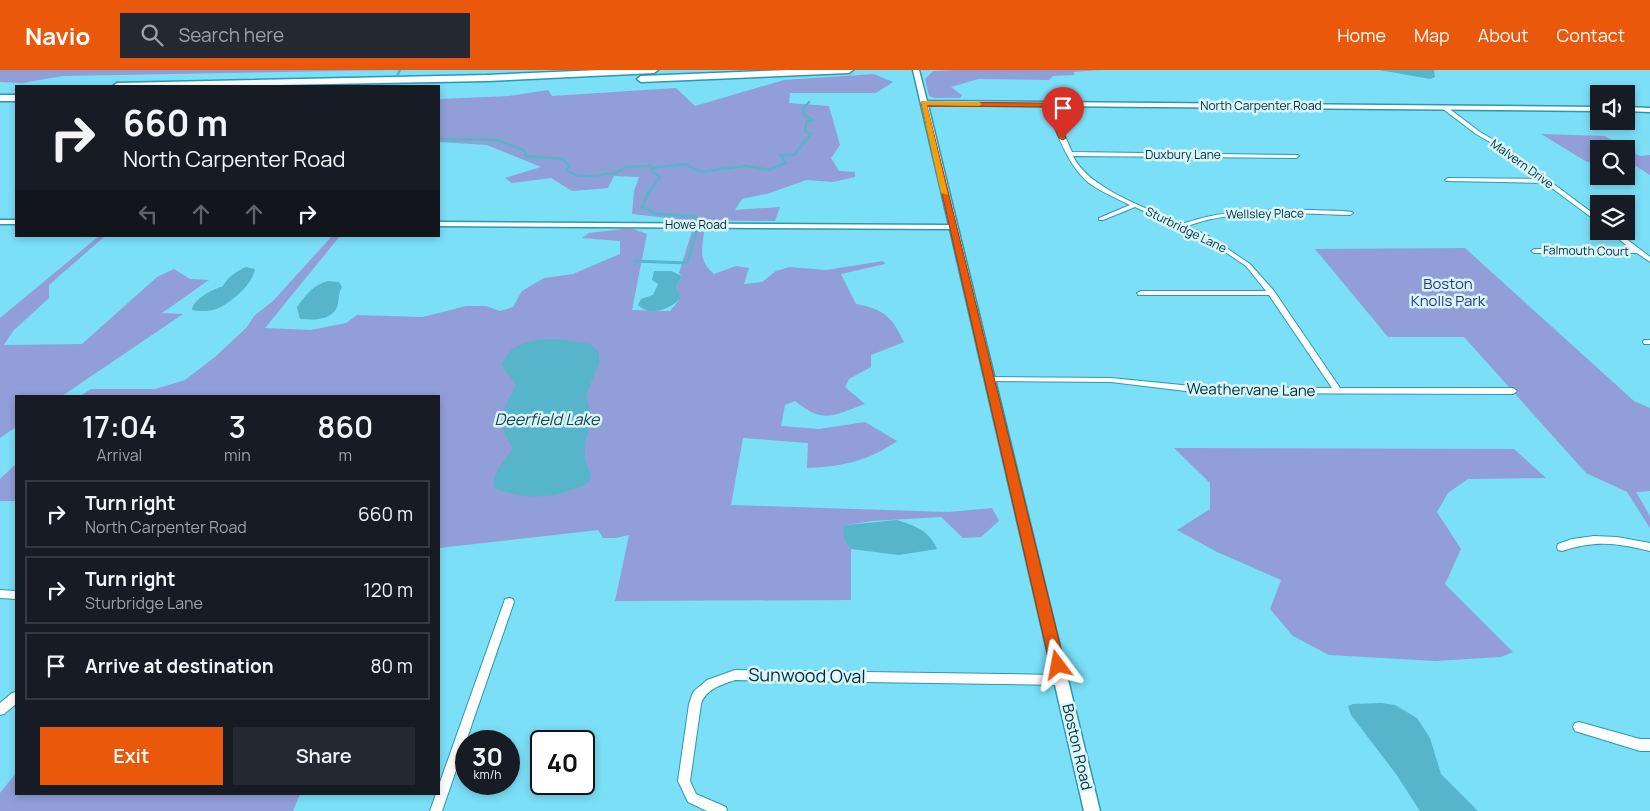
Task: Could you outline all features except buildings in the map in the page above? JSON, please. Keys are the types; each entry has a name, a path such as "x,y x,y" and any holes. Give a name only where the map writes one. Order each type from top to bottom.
{"highway":[{"path":"163,85 487,78 654,70"},
{"path":"440,87 849,70"},
{"path":"0,89 15,89"},
{"path":"0,98 15,98"}],"street":[{"name":"Boston Road","path":"916,74 1092,811"},
{"name":"North Carpenter Road","path":"924,104 1590,109"},
{"name":"Sturbridge Lane","path":"1048,105 1077,168 1090,181 1135,205 1182,226 1237,256 1258,275 1338,390"},
{"name":"Malvern Drive","path":"1445,108 1590,214"},
{"path":"1635,109 1650,110"},
{"name":"Duxbury Lane","path":"1070,154 1296,156"},
{"path":"1448,180 1546,181"},
{"path":"1101,219 1135,205"},
{"name":"Wellsley Place","path":"1182,226 1204,218 1229,213 1350,213"},
{"path":"0,222 15,222"},
{"name":"Howe Road","path":"440,224 953,227"},
{"path":"1623,240 1650,260"},
{"name":"Falmouth Court","path":"1534,250 1638,252"},
{"path":"1141,293 1271,293"},
{"name":"Weathervane Lane","path":"990,379 1111,380 1186,390 1513,391"},
{"path":"1562,547 1586,540 1609,540 1650,548"},
{"path":"0,594 15,595"},
{"path":"436,811 509,602"},
{"name":"Sunwood Oval","path":"721,811 692,798 684,781 695,704 704,688 718,679 735,675 1061,680"},
{"path":"0,710 15,698"},
{"path":"1579,727 1640,745 1650,745"}],"green space":[{"path":"0,70 392,70 63,76 22,83 0,82"},
{"path":"1101,70 1074,72 1074,75 1053,76 1049,80 978,79 951,87 962,95 960,98 935,98 929,96 925,79 933,71"},
{"path":"874,74 893,82 876,93 790,93 789,103 829,106 840,145 831,158 839,171 855,172 855,177 833,182 806,180 770,193 742,199 735,210 780,207 775,221 685,220 632,214 634,191 639,177 614,176 608,188 572,191 551,178 512,183 505,178 541,167 487,145 440,142 440,99 509,96 548,90 552,96 676,88 695,106 784,80"},
{"path":"1541,134 1605,136 1612,140 1590,140 1590,162"},
{"path":"1635,153 1640,156 1650,155 1650,175 1635,166"},
{"path":"631,228 647,234 632,310 670,311 679,300 676,286 682,276 679,273 692,231 704,232 703,260 714,274 736,266 749,268 744,284 762,282 776,271 790,267 826,270 883,261 885,264 841,274 856,304 866,306 886,315 904,342 871,355 871,367 849,379 845,387 865,404 829,416 814,413 795,401 785,405 781,426 819,429 865,422 897,441 876,454 854,462 807,468 808,443 743,438 731,505 949,512 992,508 999,521 981,537 963,538 941,517 872,521 846,525 845,542 851,549 851,600 615,601 629,535 603,538 598,530 440,548 440,395 82,395 91,389 155,389 185,380 215,357 247,327 254,316 273,301 331,237 339,237 265,328 311,330 346,323 357,315 423,317 466,306 486,306 500,311 513,307 522,291 544,278 573,274 620,254 620,241 582,238 589,233"},
{"path":"98,237 104,237 49,285 49,298 13,331 4,345 82,344 157,277 174,269 190,279 209,280 162,313 183,314 63,395 15,395 15,428 0,438 0,318"},
{"name":"Boston Knolls Park","path":"1465,248 1634,401 1650,408 1650,491 1636,492 1650,516 1650,528 1627,492 1586,473 1464,337 1388,337 1315,249"},
{"path":"1174,448 1514,449 1546,478 1468,479 1448,493 1437,512 1461,549 1445,584 1513,652 1501,657 1435,661 1329,655 1293,636 1270,609 1281,580 1217,552 1177,530 1210,509 1210,483"},
{"path":"15,465 15,501 0,501 0,479"},
{"path":"15,774 15,795 300,795 293,811 0,811 0,793"}],"water":[{"path":"1379,70 1434,70 1435,77 1430,79"},
{"path":"246,267 255,269 253,275 250,281 234,298 213,310 192,310 200,298 223,286 239,270"},
{"path":"654,271 671,271 682,276 676,286 680,299 671,306 648,311 638,305 641,299 653,295 658,284 652,280"},
{"path":"328,281 339,282 342,287 334,312 321,319 300,319 297,307 314,288"},
{"name":"Deerfield Lake","path":"556,339 590,344 599,352 599,363 586,395 592,417 585,443 585,459 591,476 589,482 566,492 542,496 518,495 494,488 497,472 513,448 504,431 503,416 504,409 516,385 501,365 517,346 531,341"},
{"path":"897,520 926,533 937,549 899,555 851,549 845,542 843,530 846,525"},
{"path":"1381,703 1395,705 1417,718 1430,738 1441,774 1478,811 1420,811 1396,774 1351,715 1348,706 1353,704"}],"waterway":[{"path":"398,74 400,70"},
{"path":"652,168 685,164 700,172 746,166 769,170 786,163 780,155 794,155 811,134 805,131 807,121 814,120 805,116 803,109 809,102"},
{"path":"440,139 497,140 525,151 526,156 563,159 569,166 566,170 578,176 615,173 626,167 651,166 653,172 660,177 649,192"},
{"path":"649,191 642,207 657,214 695,216 700,222"},
{"path":"634,261 687,263 697,229"}],"slow traffic":[{"path":"945,193 924,104 979,104"}],"route":[{"path":"1058,665 924,104 1048,105 1063,138"}]}
